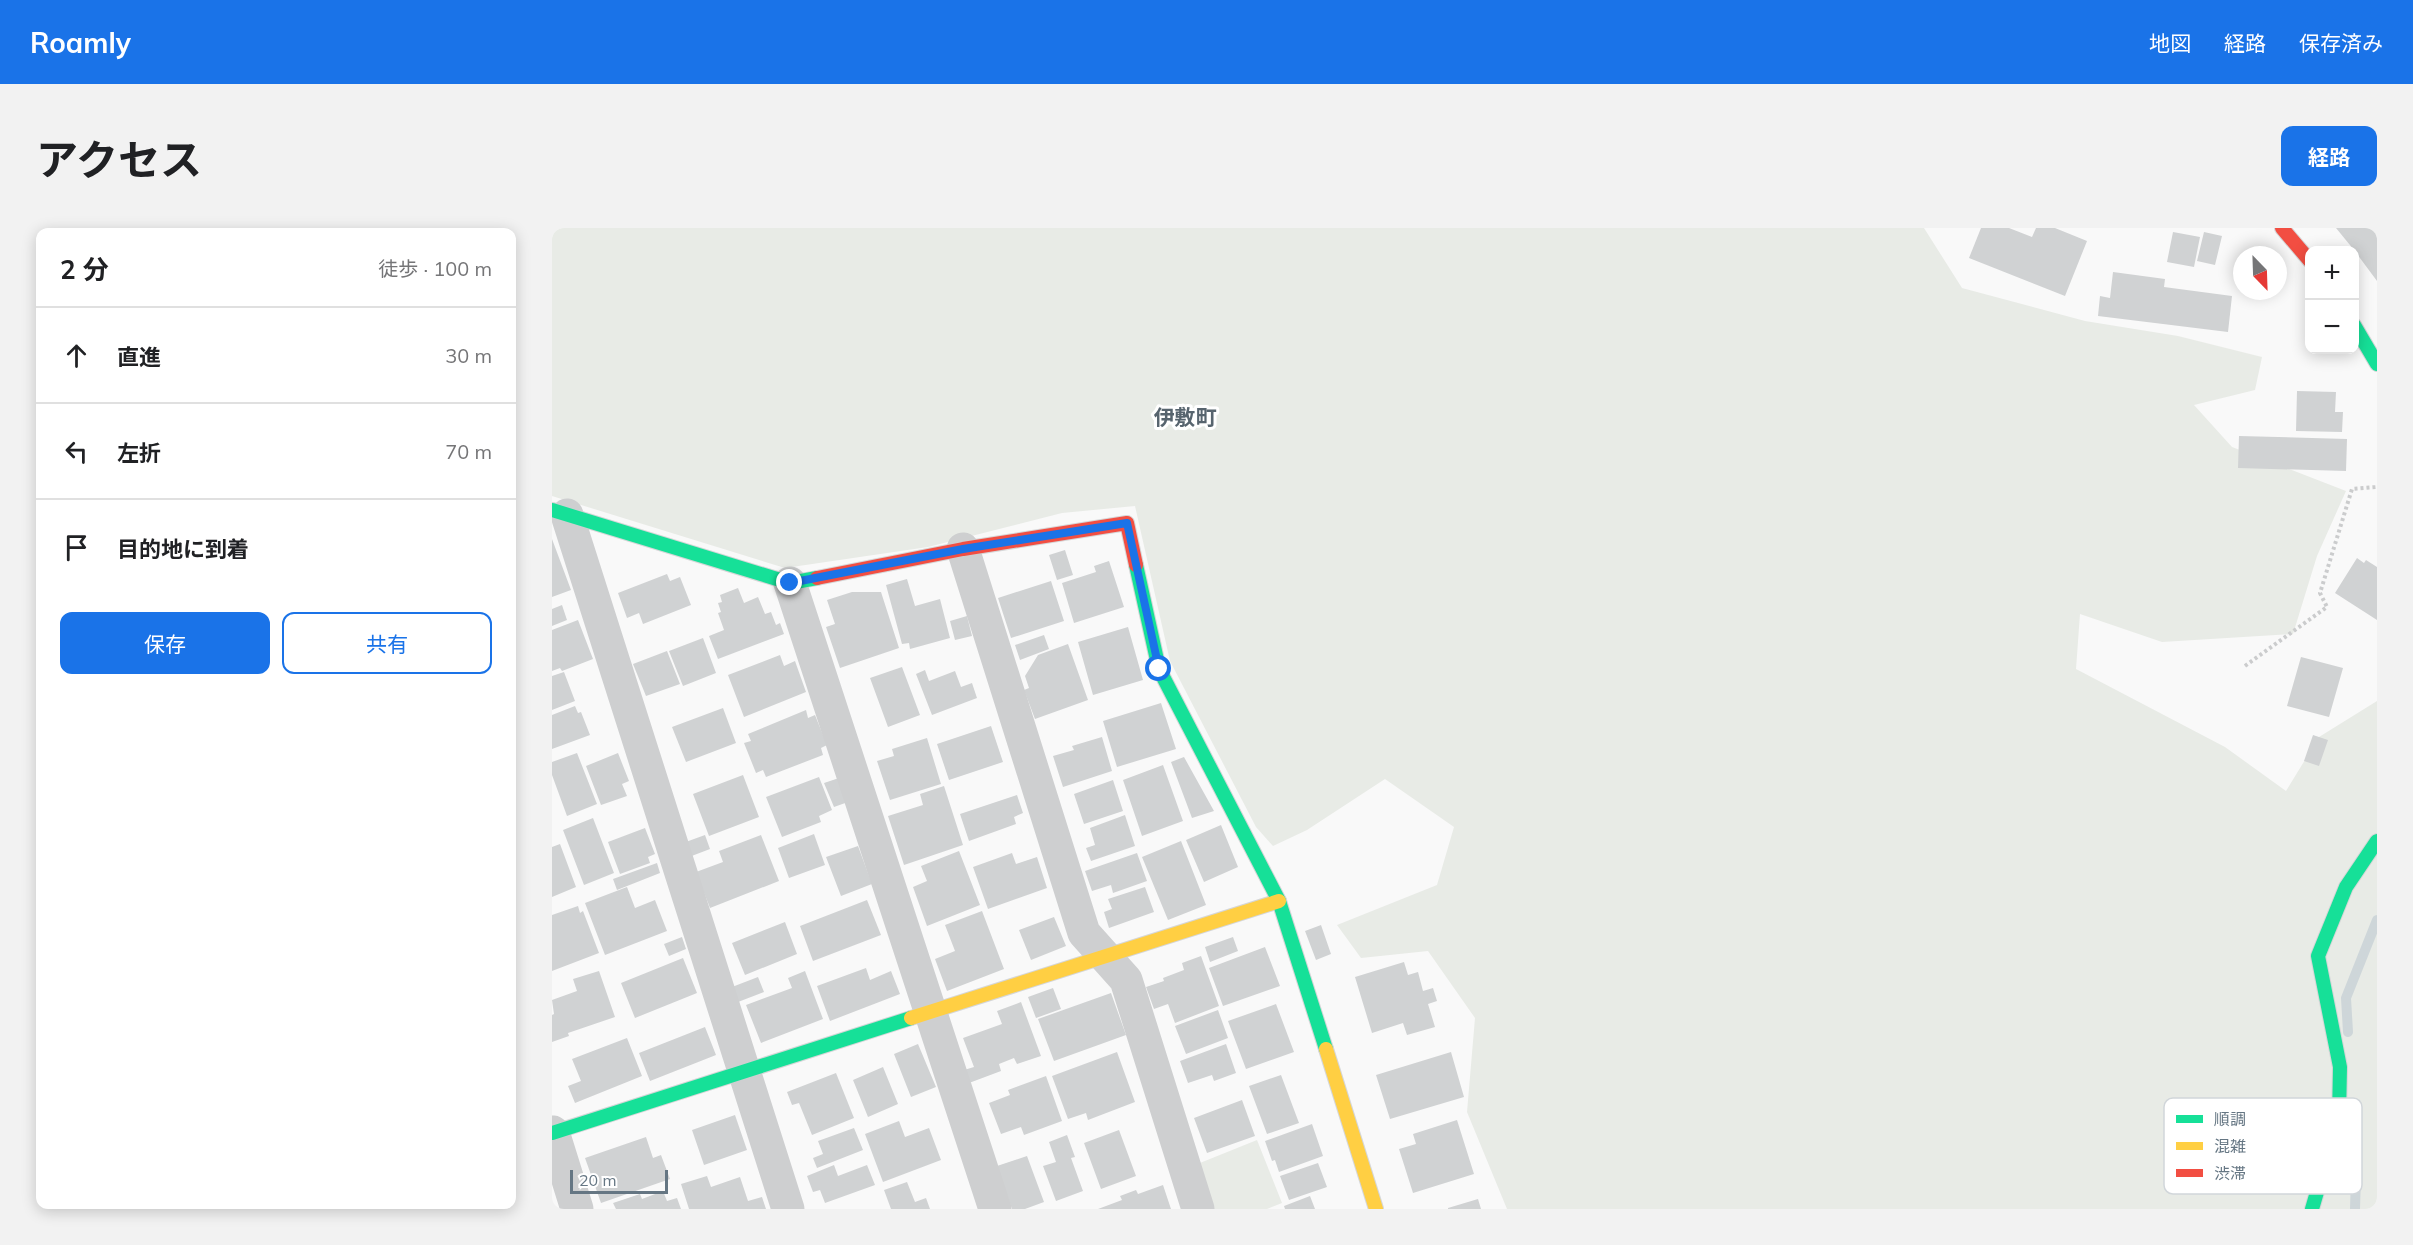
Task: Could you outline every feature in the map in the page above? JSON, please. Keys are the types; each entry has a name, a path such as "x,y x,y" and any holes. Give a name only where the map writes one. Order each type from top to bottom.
{"main road":[{"path":"2282,228 2305,255"},
{"path":"2359,332 2377,364"},
{"path":"559,513 790,583 963,549 1127,523 1159,669 1279,901 1376,1209"},
{"path":"2339,1098 2340,1067 2318,956 2346,887 2377,841"},
{"path":"552,1131 1279,901"},
{"path":"2312,1209 2316,1194"}],"street":[{"path":"559,513 746,1071 788,1209"},
{"path":"963,549 1084,933 1126,980 1198,1209"},
{"path":"790,583 995,1209"},
{"path":"552,1131 577,1209"}],"path":[{"path":"2245,666 2327,607 2320,593 2352,489 2377,487"}],"shaded area":[{"path":"552,228 1924,228 1962,288 2085,321 2178,336 2262,357 2255,390 2194,405 2232,447 2346,491 2317,556 2293,634 2162,642 2080,614 2076,669 2225,747 2286,791 2319,737 2377,701 2377,1209 1507,1209 1467,1112 1475,1018 1428,951 1361,958 1337,925 1437,885 1454,827 1385,779 1307,830 1273,846 1256,827 1170,661 1135,506 1062,513 928,547 785,568 552,496"},
{"path":"1257,1140 1282,1203 1267,1209 1211,1209 1195,1165"}],"building":[{"path":"1981,228 2009,228 2032,237 2036,228 2055,228 2087,241 2065,296 1969,258"},
{"path":"2336,228 2377,228 2377,281 2359,257 2359,246 2351,246"},
{"path":"2173,232 2200,237 2194,267 2167,262"},
{"path":"2204,232 2222,236 2215,265 2197,261"},
{"path":"2113,272 2165,279 2164,287 2232,296 2228,332 2098,316 2100,296 2110,298"},
{"path":"2297,391 2336,392 2335,412 2343,412 2342,432 2296,431"},
{"path":"2239,436 2347,439 2346,471 2238,468"},
{"path":"552,539 571,590 552,597"},
{"path":"1065,550 1073,575 1057,580 1049,555"},
{"path":"2357,558 2364,563 2366,560 2377,567 2377,620 2335,593"},
{"path":"1109,561 1124,607 1074,623 1062,583 1096,572 1094,566"},
{"path":"667,574 670,581 680,577 691,605 643,624 639,613 627,618 618,593"},
{"path":"907,579 915,606 940,599 950,638 910,649 909,643 902,644 886,585"},
{"path":"1051,581 1064,621 1011,638 998,598"},
{"path":"738,588 744,603 758,597 765,614 771,612 776,625 780,623 784,634 718,659 709,636 724,630 718,613 721,612 718,603 722,602 720,595"},
{"path":"852,592 881,592 899,648 840,668 826,627 835,624 827,600"},
{"path":"562,605 567,620 552,626 552,609"},
{"path":"967,616 972,636 955,640 950,621"},
{"path":"578,620 593,659 562,671 560,668 552,671 552,630"},
{"path":"1128,627 1143,680 1093,695 1078,642"},
{"path":"1044,635 1049,649 1020,660 1015,645"},
{"path":"703,638 716,673 683,686 669,651"},
{"path":"1068,644 1088,700 1035,719 1024,690 1029,688 1025,676 1038,655"},
{"path":"667,651 680,684 646,696 633,664"},
{"path":"780,655 784,666 795,661 806,692 744,717 728,675"},
{"path":"2301,657 2343,668 2329,717 2287,706"},
{"path":"902,667 920,715 888,727 870,678"},
{"path":"925,670 929,681 955,671 961,687 972,683 977,698 932,715 916,674"},
{"path":"564,672 575,701 552,710 552,676"},
{"path":"1161,703 1176,749 1117,767 1103,721"},
{"path":"575,706 578,713 581,712 590,735 552,749 552,715"},
{"path":"723,708 736,743 686,762 672,727"},
{"path":"806,710 808,718 815,715 827,745 821,748 823,755 766,777 763,770 756,773 744,743 751,741 748,734"},
{"path":"991,726 1003,762 949,780 937,744"},
{"path":"2313,735 2328,740 2319,766 2304,761"},
{"path":"1102,737 1112,771 1063,787 1053,756 1074,750 1072,746"},
{"path":"927,738 941,784 890,800 877,761 894,756 892,749"},
{"path":"577,753 597,804 567,816 552,775 552,762"},
{"path":"618,753 629,781 622,784 627,796 601,805 586,766"},
{"path":"1184,757 1214,811 1192,818 1171,762"},
{"path":"1163,765 1183,821 1142,836 1123,780"},
{"path":"743,775 759,817 709,836 693,794"},
{"path":"819,777 832,810 819,816 821,822 782,837 766,797"},
{"path":"839,778 848,802 834,807 824,783"},
{"path":"1113,780 1123,811 1084,824 1074,794"},
{"path":"944,786 963,845 904,865 888,816 923,805 920,794"},
{"path":"1017,795 1023,813 1014,817 1016,824 969,841 960,814"},
{"path":"1125,815 1135,846 1091,861 1086,848 1095,845 1090,828"},
{"path":"593,818 614,873 584,885 563,830"},
{"path":"1221,825 1238,867 1204,882 1186,840"},
{"path":"645,828 655,854 648,857 650,863 620,874 608,842"},
{"path":"814,834 825,865 789,878 778,848"},
{"path":"705,835 710,849 689,857 683,843"},
{"path":"761,835 779,881 710,908 696,872 723,862 719,851"},
{"path":"1181,841 1206,905 1168,920 1142,857"},
{"path":"560,844 576,887 552,897 552,847"},
{"path":"858,846 872,884 841,896 826,857"},
{"path":"959,851 980,905 927,926 913,887 927,881 921,866"},
{"path":"1012,853 1016,864 1037,857 1047,888 988,909 973,867"},
{"path":"1137,853 1147,881 1113,893 1111,885 1092,891 1085,871"},
{"path":"657,863 660,873 617,890 613,879"},
{"path":"627,887 635,908 655,900 667,931 605,955 585,903"},
{"path":"1145,887 1154,912 1109,928 1104,912 1112,909 1108,899"},
{"path":"867,900 881,935 813,961 800,926"},
{"path":"578,906 580,913 583,911 599,953 552,971 552,915"},
{"path":"982,911 1004,969 947,991 935,959 955,951 945,925"},
{"path":"1054,917 1066,946 1031,960 1019,930"},
{"path":"785,922 797,954 745,975 732,943"},
{"path":"1321,925 1331,954 1316,960 1305,931"},
{"path":"682,937 686,949 669,956 664,944"},
{"path":"1233,937 1238,951 1210,962 1205,947"},
{"path":"1265,947 1280,986 1223,1006 1209,968"},
{"path":"1201,956 1219,1006 1175,1023 1168,1004 1154,1009 1146,987 1164,981 1163,978 1184,970 1182,963"},
{"path":"683,958 697,993 635,1018 621,983"},
{"path":"1404,962 1408,975 1418,972 1423,991 1433,988 1437,1001 1428,1004 1435,1027 1407,1035 1403,1023 1372,1033 1355,977"},
{"path":"866,968 870,980 891,971 900,994 830,1021 817,986"},
{"path":"599,971 615,1017 568,1033 569,1036 552,1042 552,1015 554,1014 552,1000 577,991 573,979"},
{"path":"805,971 823,1019 761,1043 746,1005 792,988 788,978"},
{"path":"758,977 764,992 738,1002 732,987"},
{"path":"1053,988 1061,1009 1036,1018 1028,997"},
{"path":"1111,993 1126,1035 1054,1061 1038,1019"},
{"path":"1021,1002 1041,1056 1017,1064 1014,1058 999,1064 1001,1071 969,1083 964,1070 974,1067 963,1038 1002,1024 997,1011"},
{"path":"1276,1004 1294,1052 1246,1069 1228,1021"},
{"path":"1218,1010 1228,1038 1186,1054 1175,1026"},
{"path":"705,1027 716,1055 650,1081 639,1053"},
{"path":"627,1038 642,1076 575,1103 568,1086 581,1081 572,1059"},
{"path":"918,1044 936,1087 911,1097 894,1054"},
{"path":"1226,1044 1236,1073 1214,1081 1212,1075 1188,1083 1180,1061"},
{"path":"1117,1052 1135,1102 1088,1120 1086,1113 1068,1119 1052,1076"},
{"path":"1451,1052 1464,1097 1390,1119 1376,1075"},
{"path":"883,1067 898,1104 868,1117 853,1080"},
{"path":"836,1073 854,1118 812,1135 799,1103 792,1105 787,1092"},
{"path":"1281,1075 1299,1123 1267,1134 1249,1086"},
{"path":"1046,1076 1062,1121 1024,1135 1021,1127 1001,1134 989,1103 1010,1095 1008,1090"},
{"path":"1242,1100 1255,1136 1207,1153 1194,1118"},
{"path":"735,1115 747,1150 704,1165 692,1130"},
{"path":"1457,1120 1474,1174 1413,1193 1399,1149 1416,1144 1413,1134"},
{"path":"899,1121 905,1137 929,1128 941,1160 883,1182 865,1134"},
{"path":"1312,1124 1323,1156 1279,1172 1275,1160 1272,1161 1265,1141"},
{"path":"854,1128 863,1150 817,1168 813,1158 823,1154 818,1141"},
{"path":"1119,1130 1136,1176 1101,1189 1084,1143"},
{"path":"1067,1135 1075,1157 1071,1158 1083,1191 1056,1201 1043,1166 1056,1162 1049,1142"},
{"path":"646,1137 653,1158 661,1155 670,1179 601,1203 585,1158"},
{"path":"1027,1156 1044,1202 1025,1209 1012,1209 997,1166"},
{"path":"1318,1163 1327,1187 1289,1200 1280,1176"},
{"path":"834,1165 838,1176 867,1165 875,1185 825,1203 820,1190 813,1192 807,1176"},
{"path":"707,1176 711,1187 740,1177 748,1201 762,1197 766,1209 689,1209 681,1184"},
{"path":"907,1182 915,1202 926,1198 930,1209 891,1209 884,1190"},
{"path":"1163,1185 1171,1209 1098,1209 1122,1200 1120,1196 1136,1190 1138,1194"},
{"path":"663,1191 667,1201 677,1198 681,1209 616,1209 613,1203 640,1194 642,1199"},
{"path":"1310,1196 1315,1209 1285,1209 1284,1206"},
{"path":"1478,1199 1481,1209 1448,1209 1448,1208"}],"waterway":[{"path":"2348,1032 2346,998 2377,920"},
{"path":"2355,1194 2355,1209"}],"traffic: fast":[{"path":"2359,333 2377,364"},
{"path":"552,510 790,583 817,578"},
{"path":"1136,565 1159,669 1279,901 1326,1049"},
{"path":"2339,1098 2340,1067 2318,956 2346,887 2377,841"},
{"path":"552,1133 911,1018"},
{"path":"2312,1209 2316,1194"}],"traffic: slow":[{"path":"911,1018 1279,901"},
{"path":"1326,1049 1376,1209"}],"traffic: jam":[{"path":"2282,228 2305,255"},
{"path":"817,578 963,549 1127,523 1136,565"}],"district":[{"name":"伊敷町","path":"1185,417"}],"route":[{"path":"790,583 963,549 1127,523 1159,669"}]}
